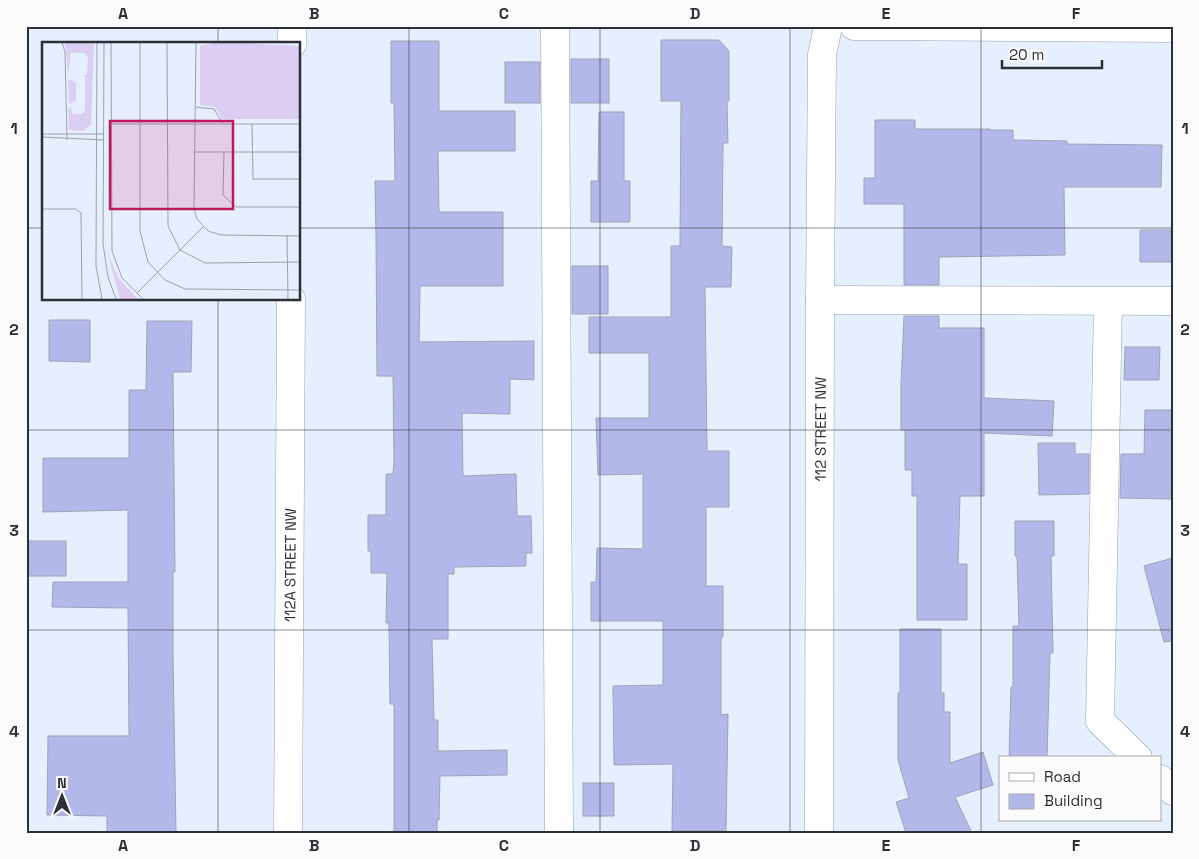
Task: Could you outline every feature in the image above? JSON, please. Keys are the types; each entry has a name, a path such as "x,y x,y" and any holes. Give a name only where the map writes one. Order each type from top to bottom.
{"street":[{"path":"292,26 292,42"},
{"path":"555,26 559,833"},
{"name":"112 STREET NW","path":"819,833 822,55 828,26"},
{"path":"854,26 1173,28"},
{"name":"112A STREET NW","path":"288,833 291,300"},
{"path":"820,300 1173,301"},
{"path":"1108,302 1100,721 1136,756"},
{"path":"1162,781 1173,791"}],"building":[{"path":"661,40 719,40 729,51 728,143 723,143 722,246 732,247 731,287 705,287 707,451 729,451 729,507 706,507 706,586 723,586 721,715 728,714 726,831 672,831 673,764 614,765 613,686 663,685 663,621 591,621 591,582 596,582 597,548 643,549 643,474 598,475 596,418 649,418 649,353 589,353 589,317 671,317 671,246 680,246 681,101 661,101"},
{"path":"391,41 439,41 439,111 515,111 515,151 438,151 439,212 503,212 503,286 420,286 419,342 534,341 534,380 510,379 510,414 462,413 463,476 516,474 517,516 531,516 532,553 526,553 526,566 454,567 454,574 448,574 448,639 432,639 434,720 438,720 438,751 507,750 507,775 440,776 437,833 394,833 394,704 390,704 389,623 386,623 387,573 371,573 371,551 368,551 368,515 386,515 386,474 393,474 394,461 393,376 377,376 375,181 395,181 394,103 391,103"},
{"path":"571,59 609,59 609,103 571,103"},
{"path":"505,62 540,62 540,103 505,103"},
{"path":"599,112 624,112 624,181 630,181 630,222 591,222 591,181 598,181"},
{"path":"875,120 915,120 915,129 1013,130 1013,140 1067,141 1067,144 1162,145 1161,187 1064,187 1065,255 939,257 939,285 904,285 904,204 864,204 864,178 875,178"},
{"path":"1140,230 1171,230 1172,262 1140,262"},
{"path":"572,266 608,266 608,314 572,314"},
{"path":"904,316 939,316 939,328 984,328 984,398 1054,401 1052,436 984,433 984,496 960,496 958,564 967,564 967,620 917,620 917,496 912,496 912,470 905,470 905,430 901,430"},
{"path":"49,320 90,320 90,362 49,361"},
{"path":"147,321 192,321 191,372 173,372 175,572 173,572 173,654 176,833 107,833 107,816 47,815 48,736 129,736 128,608 52,607 53,582 128,582 128,510 43,512 43,458 129,458 129,390 146,390"},
{"path":"1125,347 1160,347 1159,380 1124,380"},
{"path":"1145,410 1173,410 1171,499 1120,498 1121,454 1144,454"},
{"path":"1038,443 1075,443 1075,454 1089,454 1089,494 1039,495"},
{"path":"1015,521 1054,521 1054,556 1051,556 1053,653 1050,653 1047,756 1009,756 1011,687 1013,687 1013,626 1019,626 1017,556 1015,556"},
{"path":"26,541 66,541 66,576 26,576"},
{"path":"1173,558 1173,641 1164,642 1144,566"},
{"path":"900,629 941,629 941,693 944,693 944,712 950,712 950,763 983,752 993,785 955,797 972,833 906,833 896,802 909,798 898,760"},
{"path":"583,783 614,783 614,816 583,816"}]}
